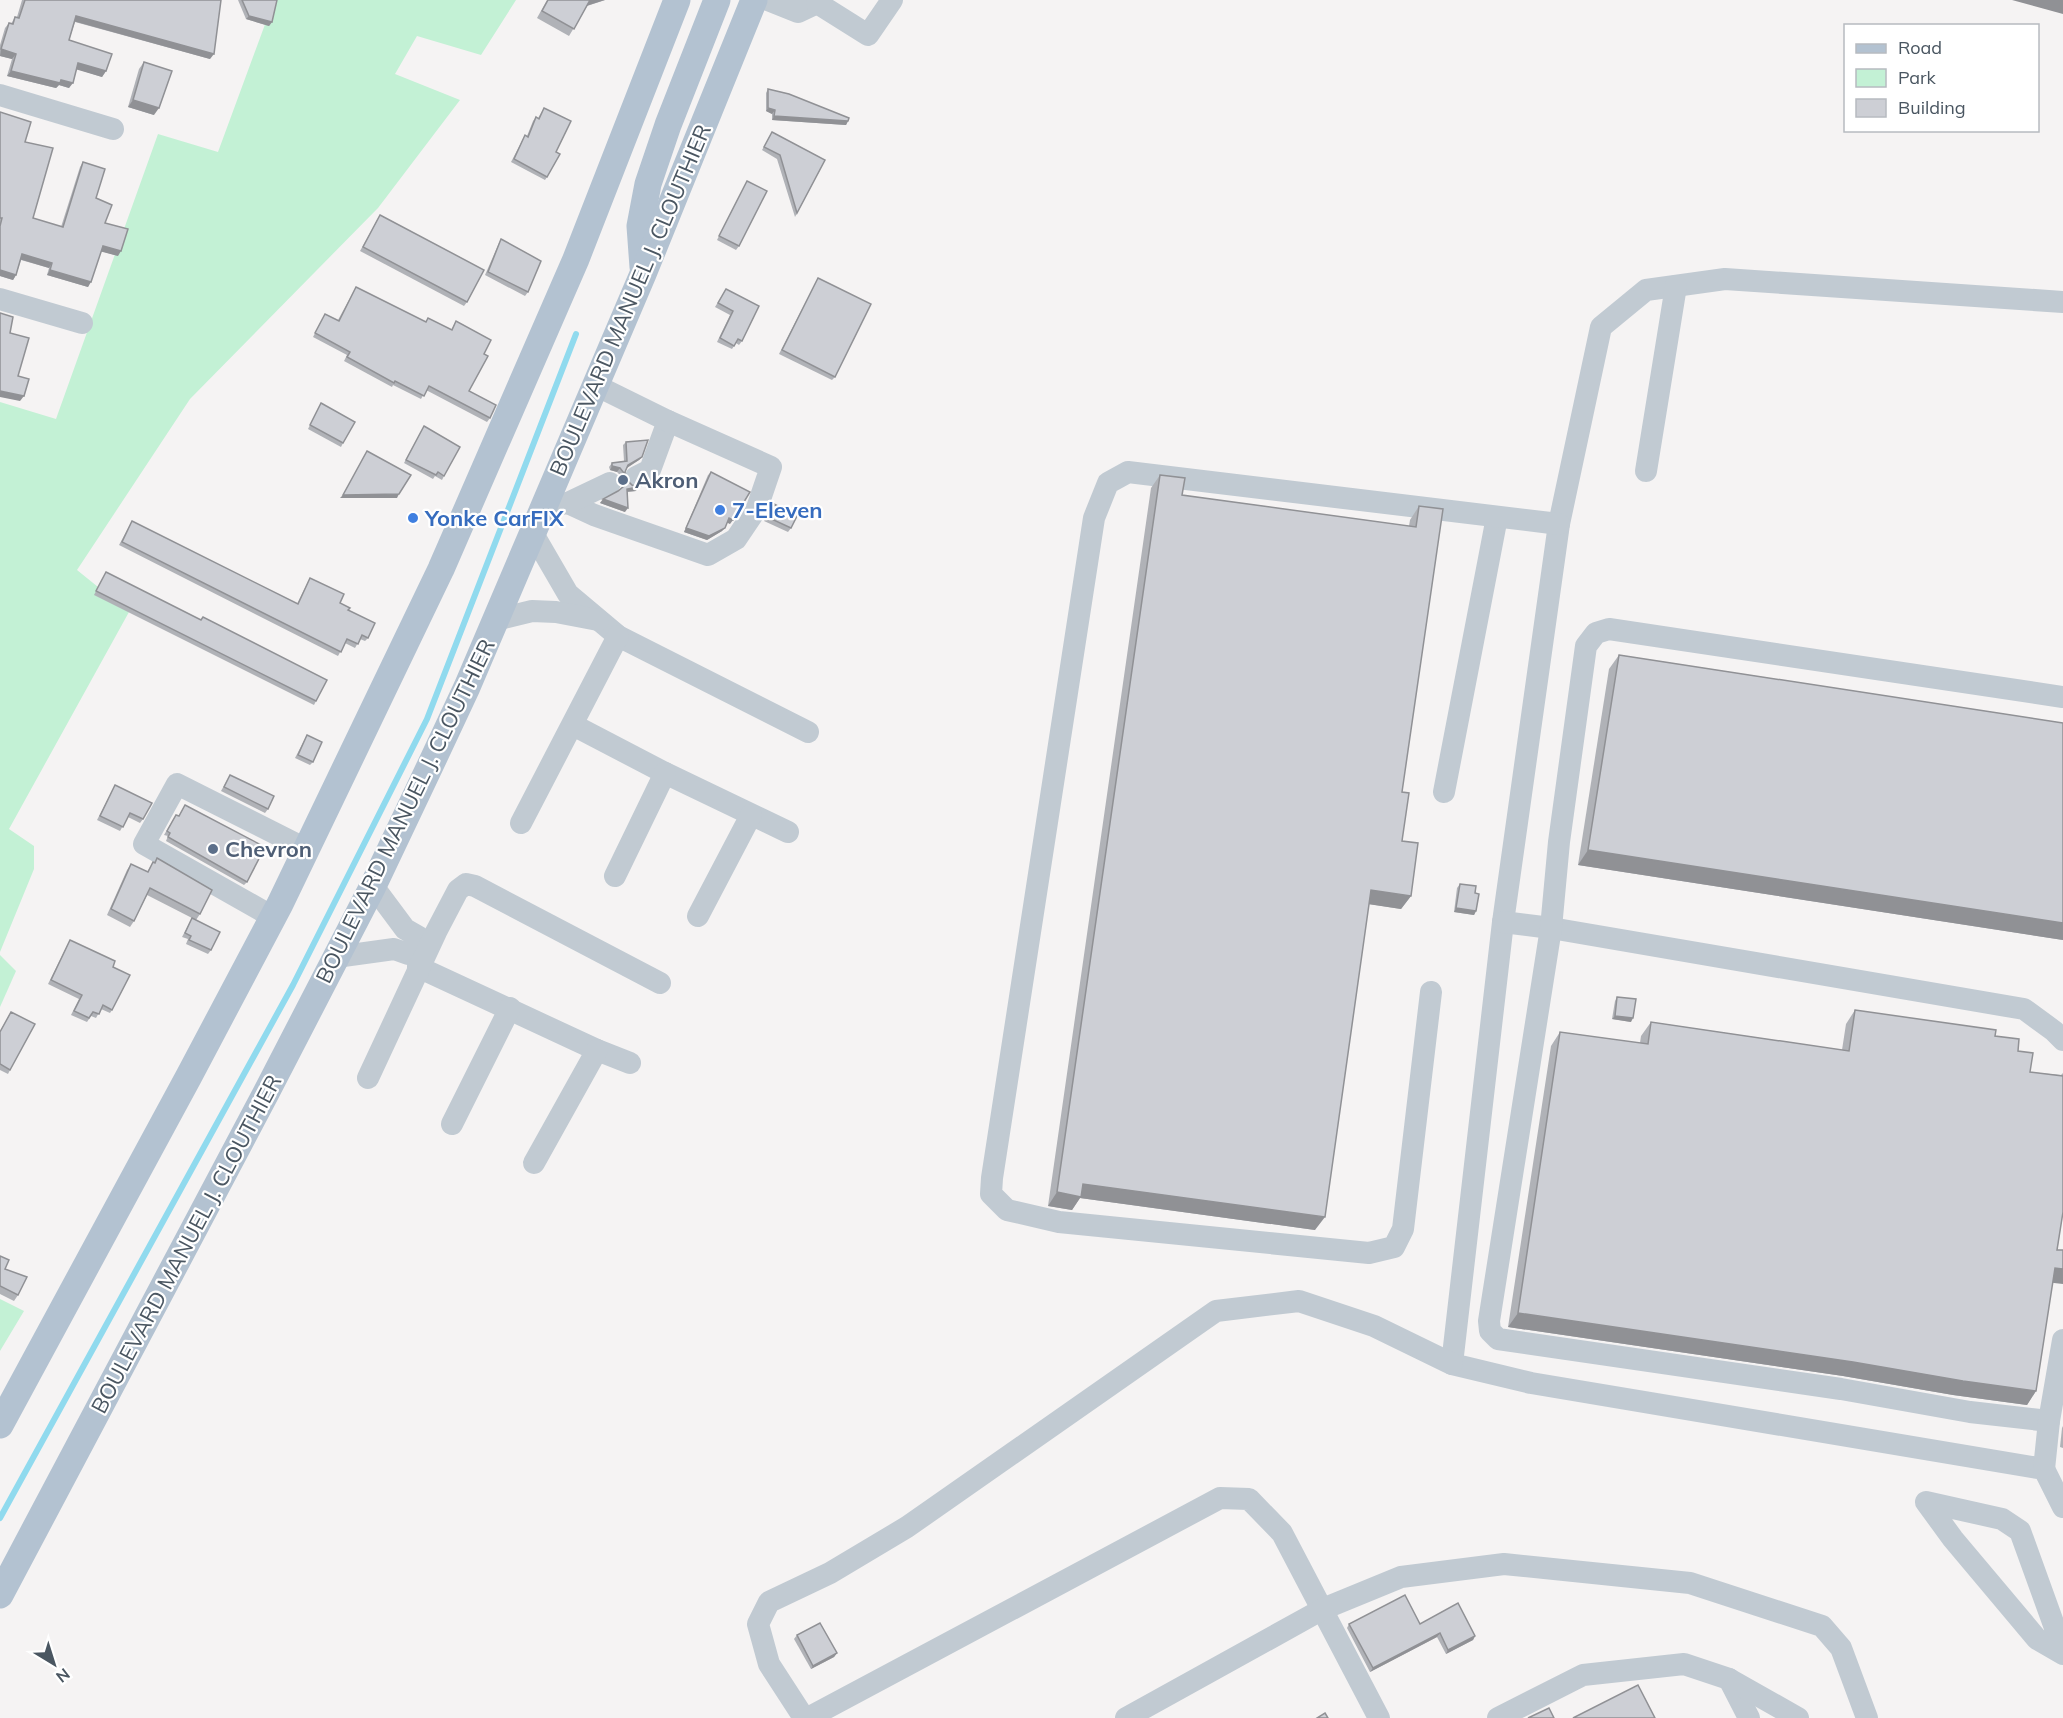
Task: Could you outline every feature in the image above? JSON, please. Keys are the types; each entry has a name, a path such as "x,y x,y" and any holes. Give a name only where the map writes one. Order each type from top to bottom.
{"main road":[{"path":"0,1425 273,916 441,569 576,259 676,0"},
{"path":"643,274 640,226 648,184 668,125 717,0"},
{"name":"BOULEVARD MANUEL J. CLOUTHIER","path":"0,1595 373,886 467,687 532,532 556,504 595,385 643,274 754,0"}],"street":[{"path":"768,0 778,6 798,12 818,2 868,35 892,0"},
{"path":"0,95 113,129"},
{"path":"1452,1364 1503,922 1559,524 1601,327 1646,290 1725,279 2063,302"},
{"path":"1646,471 1676,286"},
{"path":"0,298 82,323"},
{"path":"556,504 708,555 736,539 758,508 771,467 668,421 595,385"},
{"path":"636,477 650,470 668,421"},
{"path":"1431,992 1403,1229 1394,1247 1370,1253 1059,1222 1007,1210 991,1194 1094,518 1108,483 1128,472 1559,524"},
{"path":"556,504 610,483"},
{"path":"1444,792 1497,517"},
{"path":"532,532 568,594 618,636 808,732"},
{"path":"495,620 532,611 556,612 600,621"},
{"path":"2049,1421 1970,1412 1841,1389 1498,1339 1490,1331 1489,1321 1551,928 1558,842 1586,646 1596,633 1609,629 2063,697"},
{"path":"521,823 618,636"},
{"path":"573,726 664,773 788,832"},
{"path":"615,876 664,773"},
{"path":"273,916 144,844 177,784 306,849"},
{"path":"698,916 751,815"},
{"path":"368,1078 423,958 458,890 466,884 475,885 660,983"},
{"path":"373,886 405,929 419,937 423,958"},
{"path":"1503,922 1551,928 2024,1009 2063,1040"},
{"path":"336,957 394,949 423,958 510,1008 597,1050 630,1063"},
{"path":"452,1124 510,1008"},
{"path":"534,1163 597,1050"},
{"path":"1379,1718 1282,1533 1249,1498 1220,1498 806,1718 769,1664 758,1624 769,1602 830,1574 907,1527 1216,1311 1299,1301 1374,1326 1452,1364 1531,1383 2044,1469"},
{"path":"2063,1340 2049,1421 2044,1469 2063,1507"},
{"path":"1926,1502 2002,1519 2020,1531 2063,1652 2037,1639 1953,1539 1926,1502"},
{"path":"1126,1718 1323,1609 1401,1577 1504,1564 1690,1582 1822,1626 1841,1648 1867,1718"},
{"path":"1498,1718 1583,1675 1684,1664 1729,1679 1798,1718"},
{"path":"1729,1679 1749,1718"}],"green space":[{"path":"274,0 516,0 481,55 417,36 395,74 460,100 378,208 190,399 77,570 129,612 9,829 34,846 34,869 0,952 0,402 56,419 158,134 218,152"},
{"path":"0,955 16,971 0,1007"},
{"path":"0,1299 24,1311 0,1351"}],"building":[{"path":"25,0 221,0 214,54 76,16 69,40 112,54 106,71 78,63 73,83 61,80 60,83 11,71 16,54 1,49 9,23 13,24 15,17 19,18"},
{"path":"242,0 277,0 272,22 249,16"},
{"path":"548,0 590,0 574,29 542,11"},
{"path":"144,62 172,71 159,108 133,100"},
{"path":"768,89 789,94 849,118 848,121 774,116 775,110 768,108"},
{"path":"544,108 571,121 556,152 560,154 547,177 514,159 525,135 528,137 536,117 539,119"},
{"path":"0,112 31,122 25,142 53,148 33,218 63,227 83,162 105,169 96,198 112,205 105,223 128,229 121,251 103,246 91,282 50,270 52,263 22,254 16,275 0,270 2,218 0,218"},
{"path":"772,132 825,160 797,213 780,155 764,147"},
{"path":"747,181 767,191 739,246 719,236"},
{"path":"380,215 484,270 467,302 363,247"},
{"path":"501,239 541,261 528,292 488,272"},
{"path":"818,278 871,304 835,377 782,350"},
{"path":"356,287 426,322 428,318 452,330 456,321 491,340 484,354 488,356 469,391 496,405 490,418 429,386 424,396 395,381 394,383 347,357 350,352 315,333 325,314 339,321"},
{"path":"726,289 759,306 742,341 738,339 734,346 720,338 733,311 718,303"},
{"path":"0,313 13,317 10,333 29,338 18,376 29,379 24,396 0,391"},
{"path":"321,403 355,422 343,443 310,425"},
{"path":"424,426 460,447 444,476 438,472 436,475 406,460"},
{"path":"648,440 642,457 628,465 625,472 627,480 638,487 627,489 628,508 603,499 624,486 626,480 624,473 620,468 612,466 612,463 627,461 626,442"},
{"path":"367,451 411,475 399,494 343,495"},
{"name":"7-Eleven","path":"711,472 750,492 733,520 729,518 725,528 709,536 686,528"},
{"path":"1160,475 1185,478 1182,495 1416,527 1419,506 1443,509 1402,792 1409,793 1402,841 1418,843 1411,896 1371,890 1325,1217 1083,1184 1081,1197 1057,1192"},
{"path":"774,504 797,516 791,528 767,517"},
{"path":"132,521 298,604 310,578 344,594 340,603 350,608 348,610 375,623 368,638 362,635 358,644 347,639 341,652 122,542"},
{"path":"106,572 201,620 203,617 327,680 316,701 96,591"},
{"path":"1619,655 2063,723 2063,923 1588,850"},
{"path":"307,735 322,742 313,762 298,755"},
{"path":"230,775 274,796 268,809 224,787"},
{"path":"115,785 152,803 143,819 130,813 123,827 100,816"},
{"name":"Chevron","path":"185,805 265,847 247,882 168,837 170,833 167,831"},
{"path":"157,858 212,890 200,914 150,888 134,921 111,909 131,864 148,872"},
{"path":"1460,884 1476,886 1475,893 1479,894 1476,911 1456,908"},
{"path":"192,918 220,932 211,950 189,940 191,936 185,933"},
{"path":"70,940 115,961 113,967 130,975 112,1010 103,1005 99,1014 93,1012 89,1018 74,1011 82,995 51,980"},
{"path":"1617,997 1636,999 1633,1018 1615,1016"},
{"path":"1855,1010 1996,1030 1995,1036 2019,1039 2018,1051 2033,1053 2030,1072 2063,1076 2063,1212 2057,1250 2063,1250 2063,1269 2055,1268 2036,1391 1518,1313 1560,1032 1648,1044 1651,1022 1849,1051"},
{"path":"11,1012 35,1024 10,1070 0,1064 0,1032"},
{"path":"0,1256 9,1260 5,1269 27,1277 18,1295 0,1286"},
{"path":"1405,1595 1420,1624 1458,1603 1475,1636 1448,1650 1440,1633 1373,1668 1349,1624"},
{"path":"820,1623 837,1653 813,1666 797,1635"},
{"path":"1638,1685 1655,1718 1573,1718"},
{"path":"1549,1708 1554,1718 1528,1718"},
{"path":"1325,1713 1328,1718 1317,1718"}],"waterway":[{"path":"0,1518 293,985 427,719 576,334"}],"place":[{"name":"Akron","path":"623,480"},
{"name":"7-Eleven","path":"720,510"},
{"name":"Yonke CarFIX","path":"413,518"},
{"name":"Chevron","path":"213,849"}]}
